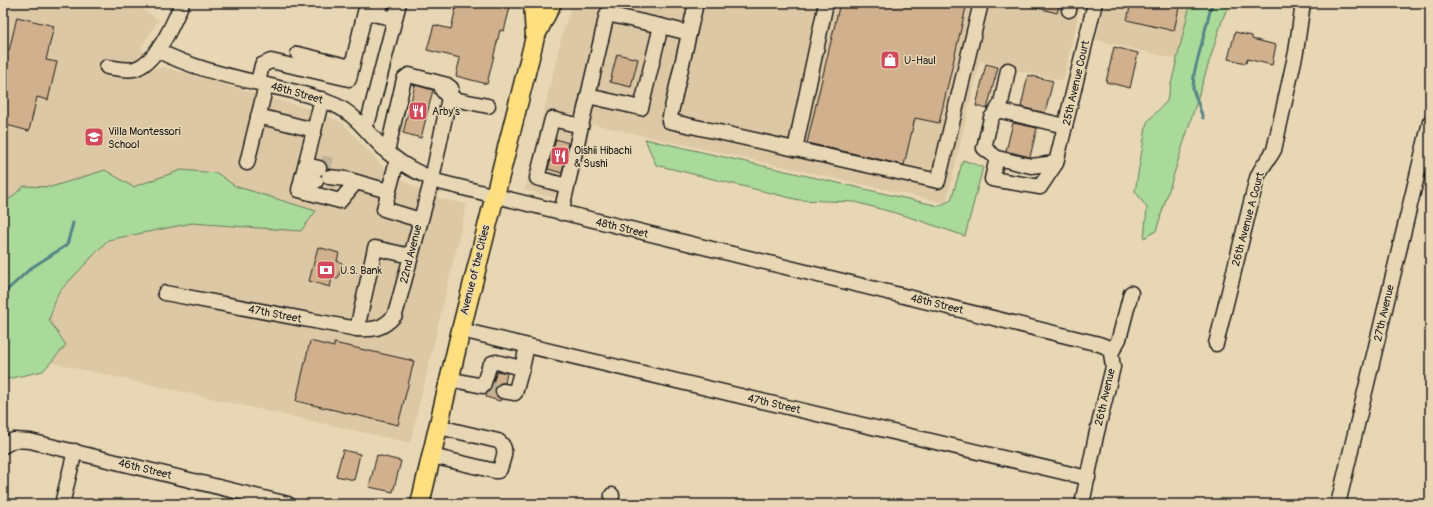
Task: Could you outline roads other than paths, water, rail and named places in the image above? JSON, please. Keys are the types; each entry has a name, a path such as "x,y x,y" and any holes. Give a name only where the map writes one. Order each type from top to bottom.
{"main road":[{"name":"Avenue of the Cities","path":"533,3 535,37"},
{"name":"Avenue of the Cities","path":"420,504 461,330 535,37 552,3"}],"street":[{"path":"107,67 125,70 142,65 157,50 171,27 182,3"},
{"path":"364,126 369,118 399,3"},
{"path":"696,3 669,120 938,181 981,3"},
{"path":"795,149 814,66 819,33 826,3"},
{"name":"25th Avenue Court","path":"1056,163 1095,3"},
{"name":"26th Avenue A Court","path":"1216,344 1257,178 1260,169 1274,150 1296,52 1303,3"},
{"path":"271,60 349,79 351,67 373,8 394,19"},
{"path":"561,213 607,14 689,34"},
{"path":"588,96 641,108 661,26"},
{"name":"48th Street","path":"157,50 192,66 322,99 356,118 392,156 409,169 452,186 1099,344 1107,347 1111,353"},
{"path":"247,163 258,116 262,84 262,65 271,60 294,53 351,67"},
{"path":"1008,70 1001,103 991,118 984,148 997,158 1031,166 1056,163"},
{"path":"420,220 384,209 388,191 392,156 393,130 404,79 409,75 447,85 451,88 449,98 488,106"},
{"name":"22nd Avenue","path":"383,325 395,315 432,179 449,98"},
{"path":"322,99 314,130 316,173 340,201 351,180"},
{"path":"997,110 1065,126"},
{"path":"258,116 314,130"},
{"path":"567,186 537,178 552,119 581,126"},
{"name":"27th Avenue","path":"1338,504 1430,122"},
{"path":"997,158 992,179 1040,187 1056,163"},
{"path":"316,173 351,180 388,191"},
{"path":"356,329 375,248 411,256"},
{"name":"47th Street","path":"165,293 356,329 376,329 383,325"},
{"name":"26th Avenue","path":"1082,504 1096,436 1113,367 1111,353 1119,339 1131,293"},
{"name":"47th Street","path":"461,330 1088,478"},
{"path":"503,391 515,393 527,346"},
{"path":"449,379 486,387 489,367 492,363 496,362 522,368"},
{"path":"432,456 495,471 500,469 505,449 503,444 498,441 439,426"},
{"name":"46th Street","path":"3,446 14,440 22,440 75,451 237,498 288,504"},
{"path":"62,504 75,451"}],"waterway":[{"path":"1203,118 1193,89 1194,74 1212,3"},
{"path":"3,294 31,268 67,245 73,223"}],"tunnel":[{"path":"321,162 332,165"},
{"path":"489,388 503,391"}],"place":[{"name":"U-Haul","path":"890,60"},
{"name":"Arby's","path":"418,111"},
{"name":"Villa Montessori School","path":"94,137"},
{"name":"Oishii Hibachi & Sushi","path":"560,156"},
{"name":"U.S. Bank","path":"326,270"}]}
